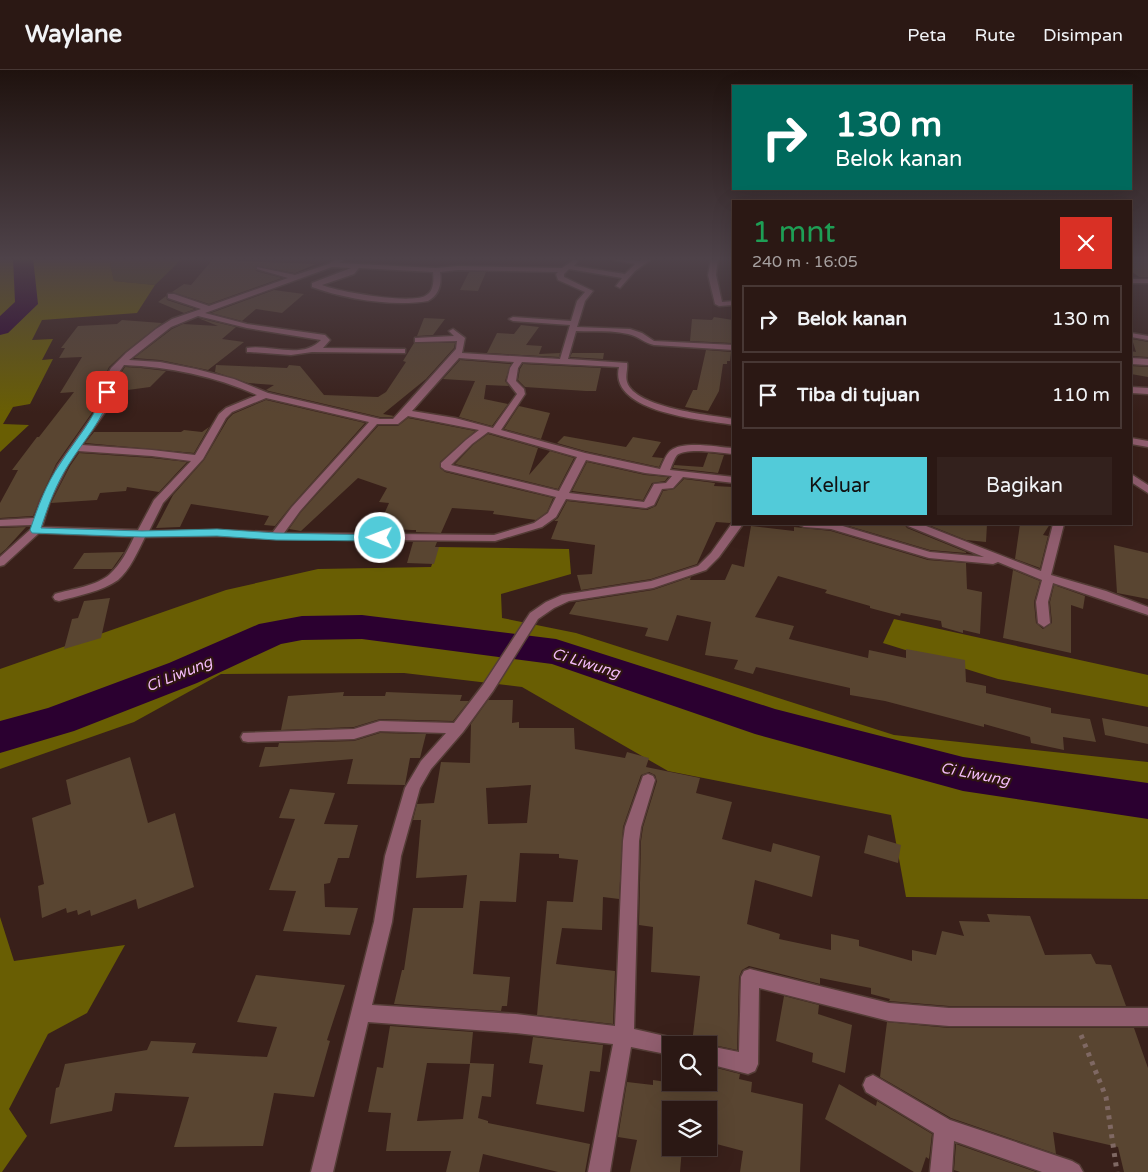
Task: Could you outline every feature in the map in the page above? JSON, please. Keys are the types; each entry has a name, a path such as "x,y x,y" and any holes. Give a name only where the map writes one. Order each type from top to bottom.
{"street":[{"path":"0,563 38,526 45,502 74,448 103,408 107,399 110,377 123,362 164,326 208,309"},
{"path":"563,362 580,309"},
{"path":"197,313 247,326 325,339 323,344 313,350"},
{"path":"513,319 625,331 638,334 643,340 654,344 732,348"},
{"path":"453,331 461,338"},
{"path":"1132,335 1148,338"},
{"path":"123,362 165,364 186,368 241,384 266,395 375,421 395,422 400,419 457,355 460,349 461,338"},
{"path":"418,340 461,338"},
{"path":"250,350 402,351"},
{"path":"457,355 519,361 624,365 622,382 626,389 634,396 661,408 732,422"},
{"path":"519,361 514,368 511,381 521,391 521,394 491,430 469,442 445,464 446,467 563,495 646,505 650,503 658,486 669,486 679,475"},
{"path":"1132,361 1148,362"},
{"path":"1132,390 1148,391"},
{"path":"59,597 97,585 114,577 129,558 158,502 198,460 225,413 266,395"},
{"path":"405,412 455,421 620,465 679,475 732,480"},
{"path":"276,536 296,508 375,421"},
{"path":"1132,441 1148,444"},
{"path":"74,448 151,451 168,456 198,460"},
{"path":"664,472 673,453 677,450 688,448 732,450"},
{"path":"0,523 142,534 217,532 276,536 495,538 545,521 552,516 583,456"},
{"path":"1132,477 1148,490"},
{"path":"322,1172 383,922 393,856 413,788 426,765 458,728 488,688 534,616 550,605 566,598 653,584 702,568 715,555 736,525"},
{"path":"834,525 929,555 1003,561"},
{"path":"914,525 1047,578 1102,594 1148,611"},
{"path":"1044,623 1042,602 1059,525"},
{"path":"248,737 354,734 380,726 458,728"},
{"path":"599,1172 624,1035 628,961 630,841 648,780"},
{"path":"717,1057 748,1064 750,977 889,1012 949,1017 1148,1017"},
{"path":"360,1013 481,1021 624,1035 662,1044"},
{"path":"873,1085 888,1096 945,1128 1072,1172"},
{"path":"941,1172 945,1128"}],"path":[{"path":"1074,1016 1106,1097 1118,1172"}],"shaded area":[{"path":"0,309 139,309 137,313 42,320 32,340 53,339 42,360 53,359 30,404 13,407 3,424 29,425 0,452"},
{"path":"438,547 569,549 571,574 501,594 502,618 576,633 894,735 1148,762 1148,899 906,897 891,815 668,771 522,687 404,673 221,674 134,722 0,769 0,669 226,590 318,569 431,567"},
{"path":"894,619 1148,675 1148,707 998,679 883,643"},
{"path":"0,917 14,961 125,945 87,1013 48,1034 9,1109 27,1136 2,1172 0,1172"}],"building":[{"path":"176,309 194,309 184,313"},
{"path":"221,309 256,309 242,321 211,313"},
{"path":"259,309 286,309 282,313"},
{"path":"714,317 732,320 731,343 690,341 692,319 712,320"},
{"path":"198,318 236,327 222,339 244,342 208,370 160,360 134,358 172,329 183,324 218,326"},
{"path":"424,318 445,319 433,335 417,336"},
{"path":"122,320 162,323 109,367 102,381 96,407 56,464 33,516 0,518 0,503 18,470 12,470 74,392 60,393 82,357 59,358 65,348 61,348 78,326 117,324"},
{"path":"521,325 539,327 526,345 542,346 539,354 560,353 559,357 487,353 497,333 514,334"},
{"path":"1132,339 1148,342 1148,357 1132,356 1132,351 1136,352"},
{"path":"414,343 455,343 454,348 426,379 383,414 394,416 392,417 380,417 269,391 266,390 274,385 248,383 215,372 216,365 287,368 289,365 300,366 324,395 378,397 386,392 406,362 403,361"},
{"path":"706,350 731,352 730,361 727,361 727,364 723,364 719,391 708,411 685,407 693,390 697,390"},
{"path":"572,353 604,353 603,359 570,357"},
{"path":"460,360 511,364 505,381 509,386 486,385 484,399 508,404 492,426 459,417 475,381 443,379"},
{"path":"523,364 601,368 596,391 586,391 525,387 518,380"},
{"path":"1132,366 1148,367 1148,377 1132,374"},
{"path":"125,367 166,371 150,387 113,392 115,382"},
{"path":"266,400 365,423 275,526 264,525 269,516 191,504 180,527 156,528 173,495 204,460 228,419 233,414"},
{"path":"519,406 550,413 541,439 504,429"},
{"path":"408,418 475,431 440,462 440,468 445,472 553,498 547,512 536,520 493,514 494,511 452,508 441,533 378,528 389,503 379,502 387,488 358,478 301,531 289,529 301,512 378,426 398,426"},
{"path":"209,427 194,453 85,443 94,432 181,432 184,430 202,432"},
{"path":"488,434 538,448 529,475 550,451 574,458 558,489 455,464 473,445"},
{"path":"564,436 626,447 633,437 661,442 652,457 663,458 659,467 585,451 557,443"},
{"path":"79,453 187,462 159,492 127,487 126,491 100,493 97,500 51,503 70,466"},
{"path":"708,453 724,455 718,473 673,468 674,465 703,467"},
{"path":"587,462 645,475 668,477 665,481 652,483 643,500 572,491"},
{"path":"684,479 715,483 714,486 732,487 732,522 716,522 697,564 651,579 581,590 577,575 592,574 595,545 551,539 558,521 554,521 558,518 567,501 647,510 656,506 663,491 674,489"},
{"path":"845,525 905,525 907,528 966,553 930,550"},
{"path":"928,525 987,525 986,542 966,540"},
{"path":"1020,525 1049,525 1043,535 1048,536 1040,568 1015,559"},
{"path":"751,526 794,531 794,527 831,531 928,560 966,563 967,589 982,592 980,634 963,630 963,633 942,627 941,621 901,613 900,616 870,608 870,606 825,593 827,590 778,576 755,617 794,626 789,639 868,658 869,650 906,658 906,649 965,660 966,682 986,686 986,693 1051,708 1051,713 1090,719 1096,742 1063,737 1064,750 1031,743 1030,737 984,724 984,727 885,701 850,695 850,688 756,667 753,674 734,669 738,660 705,655 711,622 677,615 668,641 645,636 648,628 569,614 576,602 653,590 691,577 690,580 725,580 732,564 744,567"},
{"path":"26,527 6,549 0,554 0,528"},
{"path":"413,542 437,542 435,547 439,547 434,564 407,563"},
{"path":"1114,545 1148,553 1148,599 1117,593"},
{"path":"124,552 112,569 73,569 84,553"},
{"path":"1013,570 1040,581 1034,602 1036,623 1043,629 1052,623 1050,602 1054,585 1085,596 1083,609 1071,605 1071,653 1003,638"},
{"path":"110,598 101,638 64,649 72,619 78,618 84,601"},
{"path":"344,692 343,696 385,696 386,692 462,695 460,701 469,701 453,721 380,719 354,727 281,730 288,696"},
{"path":"488,700 513,700 512,723 519,722 519,728 574,728 575,749 625,758 627,752 649,758 646,767 700,778 696,793 732,802 722,839 771,852 773,843 820,856 812,897 755,880 747,924 780,934 779,939 831,950 831,934 859,940 859,946 912,961 912,950 936,955 942,931 964,936 959,921 990,922 987,914 1030,916 1045,955 1091,954 1096,964 1111,965 1126,1006 949,1006 889,1001 890,999 871,994 871,988 820,978 820,984 749,966 742,970 739,977 737,1050 717,1046 717,1036 693,1036 700,976 651,972 653,927 639,925 641,841 643,827 657,781 655,775 649,772 641,775 623,827 619,899 603,897 602,930 562,928 556,964 615,971 613,1024 537,1015 547,901 573,902 578,860 559,858 559,854 520,853 516,902 480,901 473,974 510,977 507,1006 502,1006 501,1011 394,1004 402,970 404,970 413,908 463,908 467,875 416,878 421,820 413,820 417,804 434,803 441,762 470,763 471,724","holes":["531,785 527,823 488,824 486,788"]},
{"path":"1102,718 1148,727 1148,744 1105,735"},
{"path":"380,733 426,734 420,758 410,758 405,785 347,784 353,759 259,767 265,747 278,747 279,743 354,741"},
{"path":"130,757 148,823 175,813 194,887 138,909 136,899 91,916 90,910 78,915 77,910 67,913 66,908 42,918 38,886 44,884 32,818 71,804 66,780"},
{"path":"290,789 335,793 324,824 358,825 349,858 338,858 330,883 324,884 325,907 358,908 350,935 283,931 296,891 269,890 295,819 279,818"},
{"path":"868,835 901,845 898,863 864,853"},
{"path":"256,975 345,985 327,1040 330,1041 314,1097 274,1093 263,1146 174,1147 189,1097 115,1093 112,1111 50,1124 56,1088 59,1087 65,1064 147,1050 151,1041 196,1043 192,1053 267,1057 277,1027 237,1022"},
{"path":"784,996 819,1005 818,1014 852,1025 845,1073 812,1062 813,1053 776,1041"},
{"path":"887,1022 949,1028 1134,1028 1148,1068 1148,1172 1124,1172 1118,1147 1053,1132 1056,1154 951,1118 880,1077"},
{"path":"390,1026 473,1032 470,1063 494,1064 491,1097 482,1096 478,1118 488,1121 488,1123 590,1144 585,1172 558,1172 483,1154 479,1172 446,1172 451,1151 386,1151 391,1113 368,1112 377,1067 383,1068","holes":["427,1063 470,1064 463,1119 417,1121"]},
{"path":"533,1037 603,1045 600,1072 590,1071 584,1112 536,1104 543,1065 529,1063"},
{"path":"717,1068 740,1074 739,1079 752,1082 751,1092 803,1104 800,1172 740,1172 743,1151 717,1144 717,1101 662,1101 662,1156 681,1156 680,1172 630,1172 637,1140 618,1137 627,1082 653,1085 653,1080 662,1081 662,1091 717,1091"},
{"path":"839,1084 876,1106 877,1101 932,1134 929,1159 926,1157 921,1172 914,1172 825,1119"},
{"path":"956,1144 1036,1172 960,1172 954,1170"}],"waterway":[{"name":"Ci Liwung","path":"0,328 21,309"},
{"name":"Ci Liwung","path":"0,737 59,720 183,673 272,633 302,628 362,627 556,652 770,723 963,774 1148,801"}],"route":[{"path":"107,392 107,399 103,408 63,465 45,502 36,530 142,534 217,532 276,536 380,538"}]}
